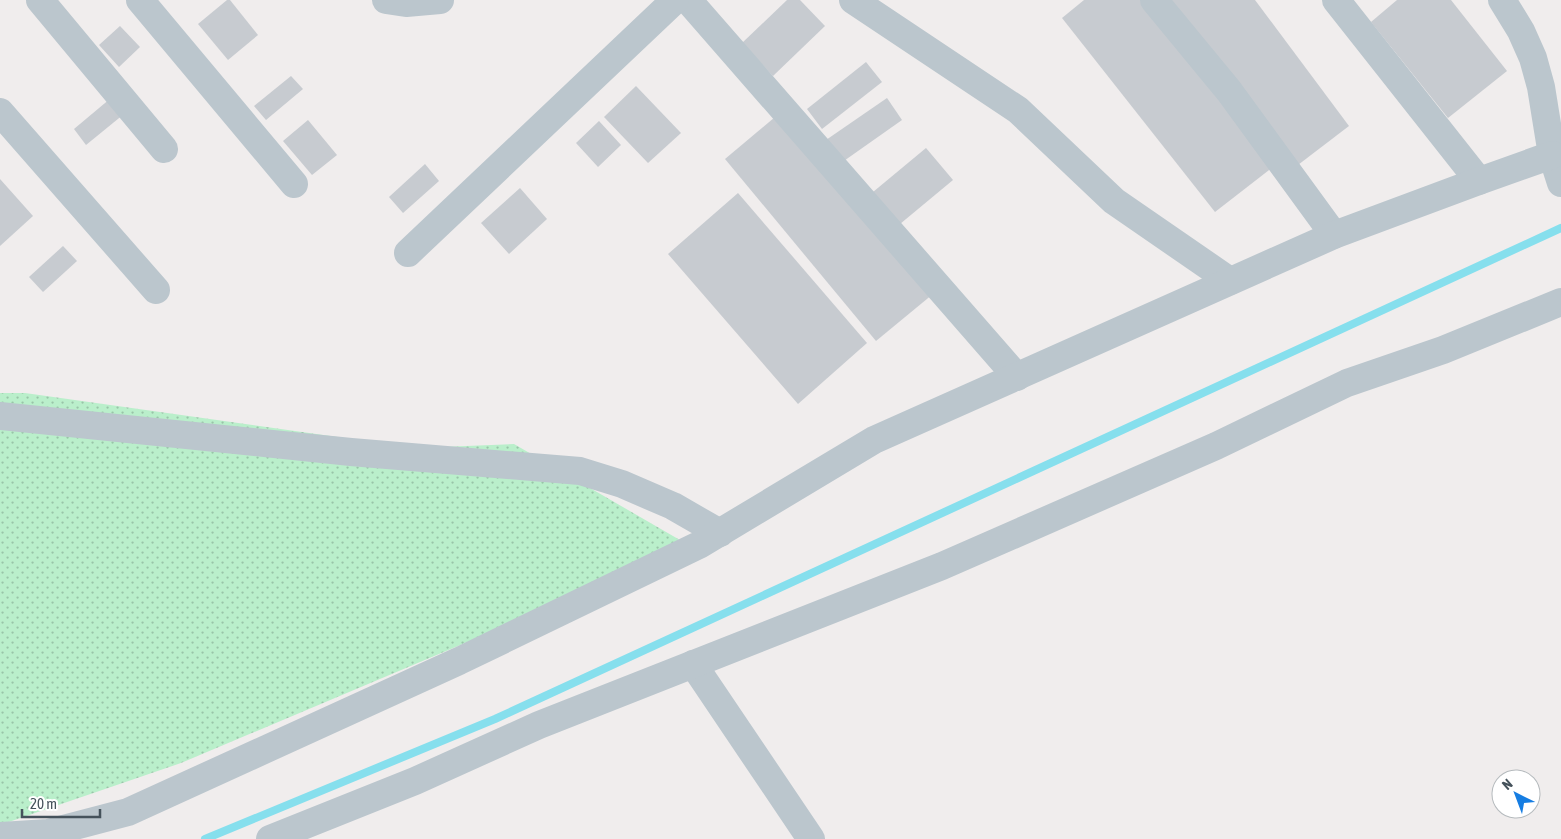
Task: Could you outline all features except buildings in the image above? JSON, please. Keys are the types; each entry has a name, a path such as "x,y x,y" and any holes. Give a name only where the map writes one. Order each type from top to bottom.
{"street":[{"path":"40,0 164,149"},
{"path":"140,0 294,184"},
{"path":"386,0 406,3 440,0"},
{"path":"408,253 675,0"},
{"path":"688,0 1017,377"},
{"path":"853,0 1018,110 1114,201 1230,281"},
{"path":"1154,0 1229,91 1334,235"},
{"path":"1336,0 1478,181"},
{"path":"1502,0 1522,31 1533,58 1542,87 1552,155 1561,183"},
{"path":"0,112 156,290"},
{"path":"0,836 48,833 128,812 459,661 700,544 874,440 1334,235 1552,155"},
{"path":"270,839 415,781 539,725 942,566 1216,446 1347,383 1443,350 1561,302"},
{"path":"0,416 352,452 580,471 622,484 673,506 720,533"},
{"path":"693,664 811,839"}],"green space":[{"path":"0,393 25,393 416,448 514,444 692,547 181,763 0,825"}],"waterway":[{"path":"205,839 495,719 1561,228"}]}
